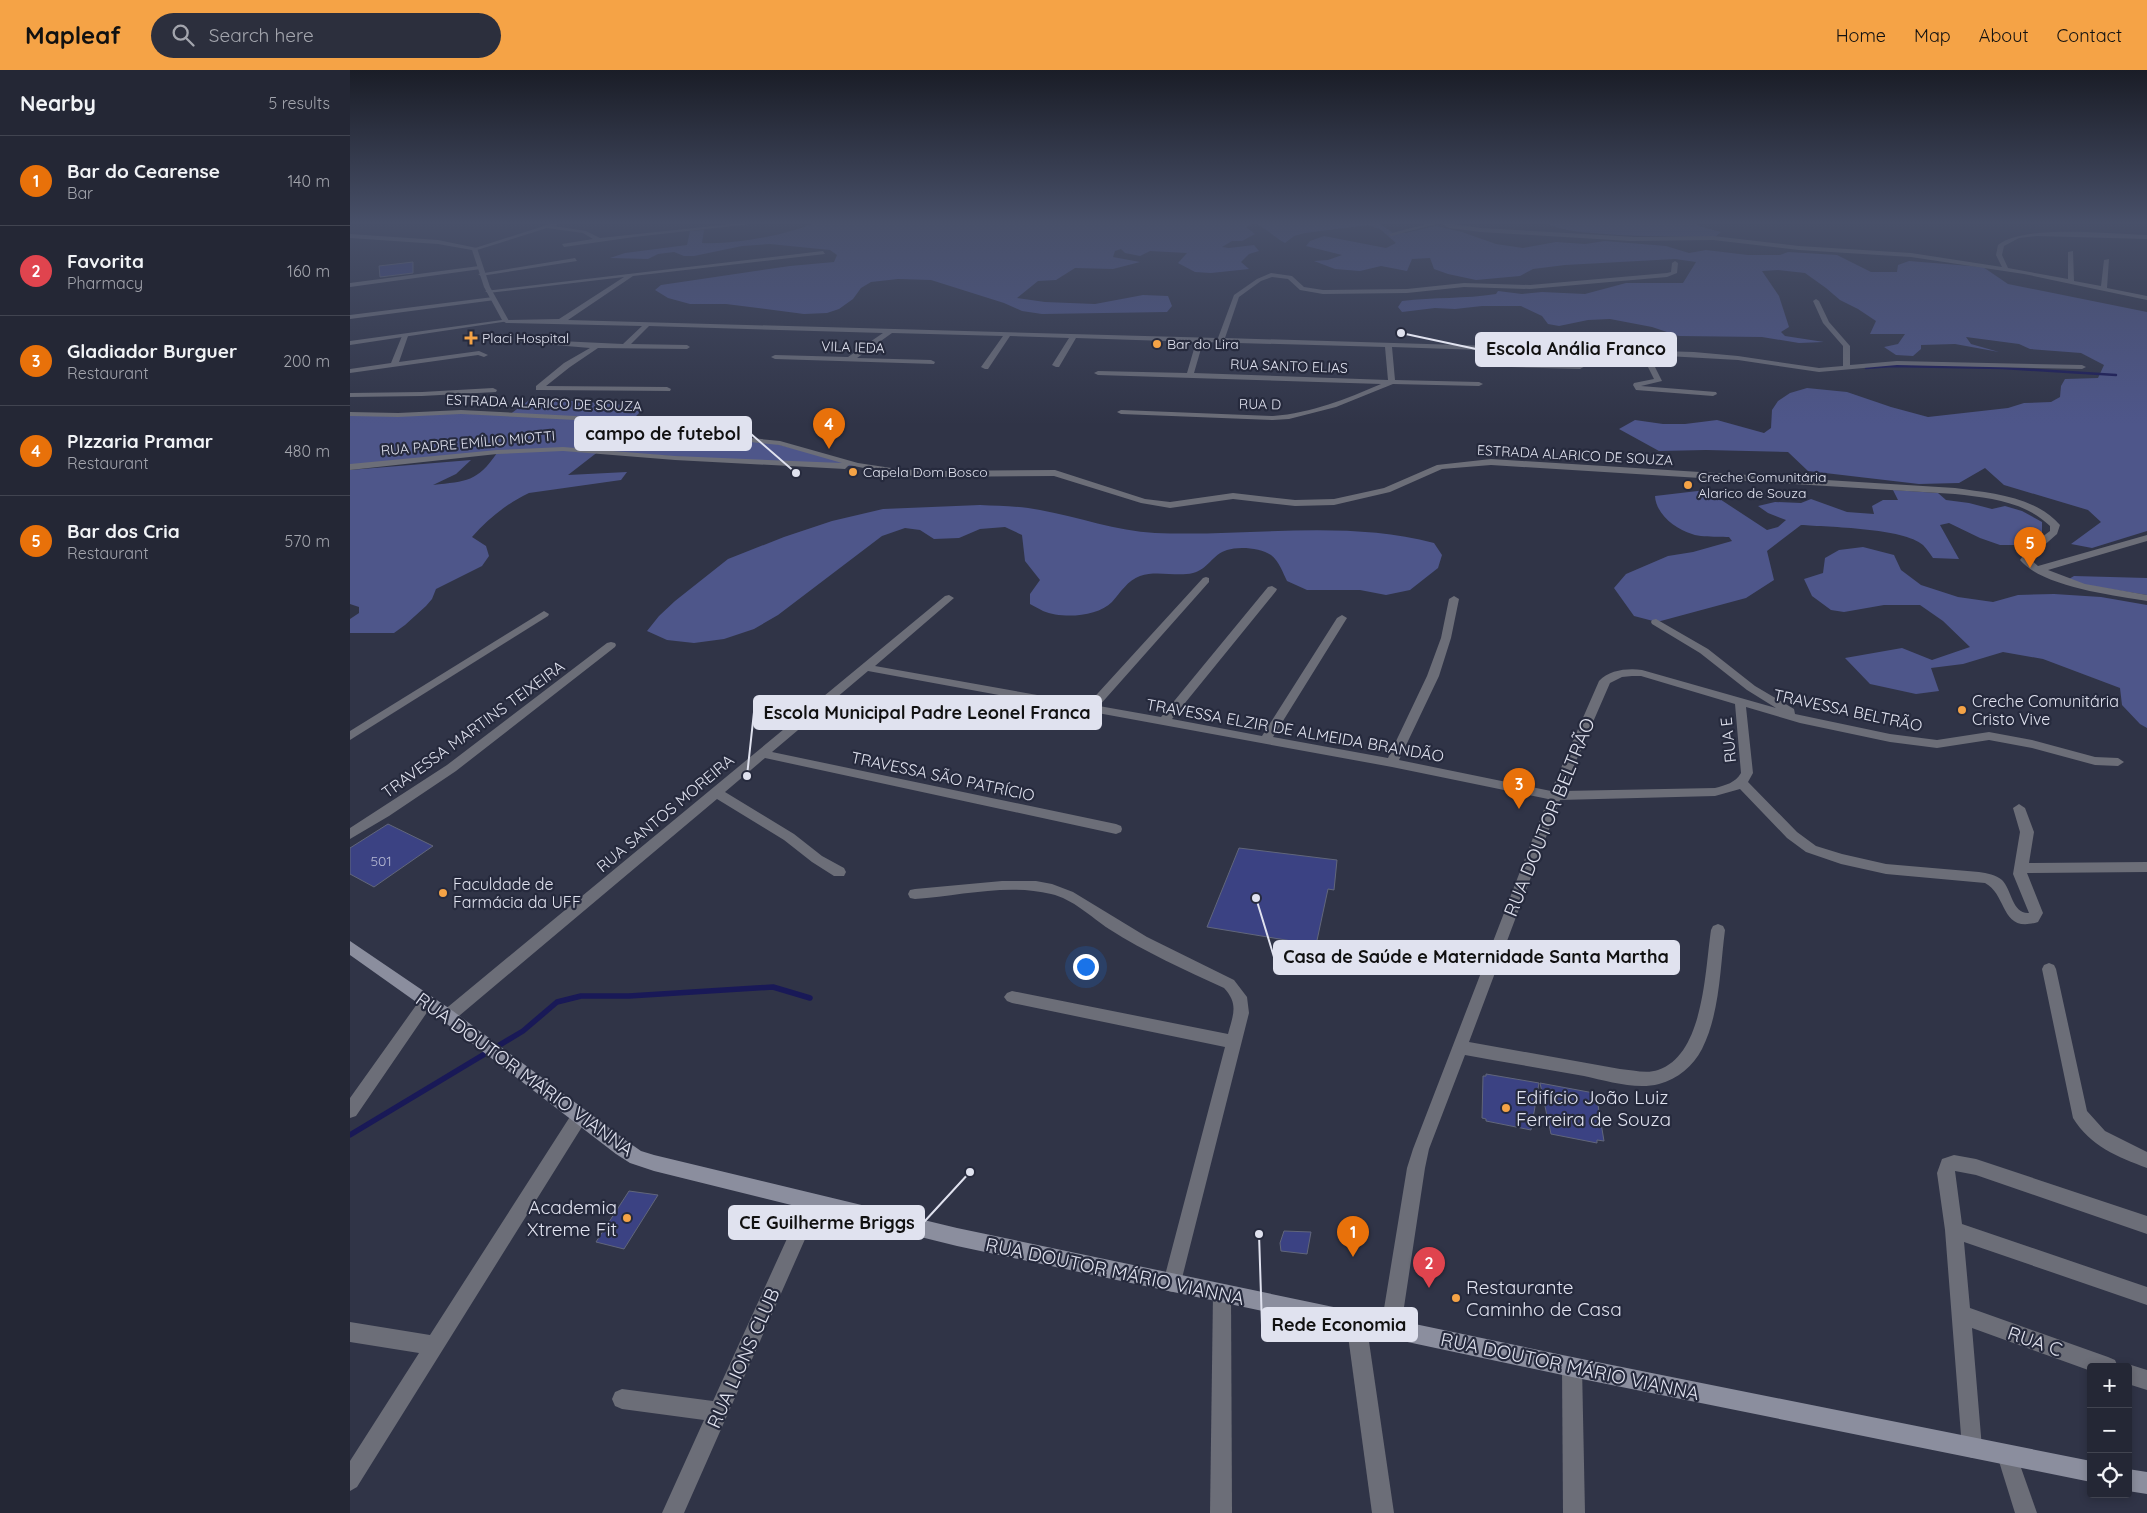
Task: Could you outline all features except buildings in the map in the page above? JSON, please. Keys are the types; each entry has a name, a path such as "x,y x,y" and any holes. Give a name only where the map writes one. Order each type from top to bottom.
{"main road":[{"name":"RUA DOUTOR MÁRIO VIANNA","path":"350,948 448,1016 579,1117 636,1157 812,1203 957,1237 1572,1367 2087,1471"},
{"path":"2132,1481 2147,1483"}],"street":[{"path":"494,290 488,291 506,321"},
{"path":"561,321 608,290"},
{"path":"1222,341 1236,296 1244,290"},
{"path":"1312,290 1324,292 1413,290"},
{"path":"2106,290 2147,298"},
{"path":"350,317 493,299"},
{"path":"1816,301 1826,323 1846,342 1848,360 1846,369"},
{"path":"350,343 506,321 561,321 1200,341 1644,352 1738,358 1819,370 1914,363 2082,367"},
{"path":"624,347 647,324"},
{"path":"849,360 890,331"},
{"path":"985,366 1008,334"},
{"path":"394,364 405,336"},
{"path":"1056,365 1074,336"},
{"path":"519,340 597,346 687,348"},
{"path":"1190,374 1200,341"},
{"path":"597,346 567,365 539,388 667,388"},
{"path":"1388,346 1392,382"},
{"path":"1511,365 1580,367 1586,364 1578,351"},
{"path":"1644,352 1658,381 1639,384 1637,385 1639,388 1713,394"},
{"path":"350,371 479,353 484,355"},
{"name":"VILA IEDA","path":"775,357 931,362"},
{"name":"RUA SANTO ELIAS","path":"1098,373 1190,374 1478,384"},
{"name":"RUA D","path":"1122,412 1290,418 1312,414 1392,382"},
{"path":"350,395 422,394 493,390"},
{"name":"ESTRADA ALARICO DE SOUZA","path":"350,403 408,402 422,394"},
{"name":"ESTRADA ALARICO DE SOUZA","path":"350,414 398,415 461,412 653,422 712,436 784,444 857,465 921,474 1055,473 1144,501 1170,505 1233,496 1254,496 1295,502 1334,502 1387,490 1440,466 1482,462 1512,462 1665,474 1936,489 2004,499 2039,511 2047,516 2055,525 2054,532 2030,550 2025,560 2036,569"},
{"name":"RUA PADRE EMÍLIO MIOTTI","path":"350,466 497,452 557,449 795,465 840,467 857,465"},
{"path":"2036,569 2050,567 2147,538"},
{"path":"2036,569 2083,587 2147,598"},
{"path":"1090,710 1206,580"},
{"path":"1163,722 1272,589"},
{"name":"RUA SANTOS MOREIRA","path":"448,1016 949,598"},
{"path":"1392,763 1433,676 1446,638 1454,599"},
{"path":"350,736 544,614"},
{"path":"1265,740 1342,618"},
{"path":"1656,622 1704,652 1751,688 1800,719"},
{"name":"TRAVESSA MARTINS TEIXEIRA","path":"350,834 451,769 611,645"},
{"name":"TRAVESSA ELZIR DE ALMEIDA BRANDÃO","path":"864,667 1090,710 1392,763 1555,796 1699,794 1722,791"},
{"name":"TRAVESSA BELTRÃO","path":"1605,681 1618,674 1635,672 1800,719 1924,744 1937,744 1989,736 2008,738 2076,757 2118,762"},
{"name":"RUA DOUTOR BELTRÃO","path":"1390,1328 1416,1168 1426,1135 1555,796 1605,681"},
{"name":"RUA E","path":"1722,791 1741,783 1745,778 1747,768 1740,701"},
{"name":"TRAVESSA SÃO PATRÍCIO","path":"763,754 1116,829"},
{"path":"1741,783 1792,835 1811,849 1841,859 1886,869 1978,877 1992,881 1998,884 2009,909 2016,916 2027,920 2033,918 2036,913 2020,874 2027,832 2018,808"},
{"path":"717,793 789,837 839,872"},
{"path":"2021,868 2147,867"},
{"path":"915,894 1019,885 1050,888 1062,892 1156,948 1229,984 1240,998 1242,1005 1241,1013 1172,1283"},
{"path":"1459,1047 1620,1076 1645,1078 1666,1074 1678,1067 1689,1056 1695,1045 1706,1005 1718,930"},
{"path":"2049,970 2079,1113 2084,1122 2108,1144 2147,1160"},
{"path":"1012,997 1234,1042"},
{"path":"350,1111 427,1002"},
{"path":"350,1480 579,1117"},
{"path":"1972,1448 1954,1230 1946,1172 1948,1165 1954,1163 1964,1164 2147,1225"},
{"name":"RUA LIONS CLUB","path":"673,1513 812,1203"},
{"path":"1954,1230 2147,1296"},
{"path":"1220,1513 1222,1294"},
{"name":"RUA C","path":"1962,1315 2097,1363"},
{"path":"1356,1321 1383,1513"},
{"path":"350,1332 435,1346"},
{"path":"1572,1367 1574,1513"},
{"path":"2132,1375 2147,1380"},
{"path":"622,1399 718,1412"},
{"path":"2007,1455 2026,1513"}],"shaded area":[{"path":"656,290 859,290 853,299 839,309 827,313 804,314 726,304 690,304 668,298"},
{"path":"964,290 1026,290 1017,298 1045,302 1095,304 1143,295 1168,296 1172,306 1167,312 1042,314 1022,311 1004,303"},
{"path":"1599,290 1775,290 1779,296 1789,327 1781,332 1785,336 1824,342 1799,343 1762,337 1679,336 1652,327 1610,319 1588,320 1559,326 1548,324 1542,316 1521,306 1435,308 1402,312 1398,307 1402,301 1484,296 1496,294 1498,291 1522,294 1542,292 1585,294"},
{"path":"1829,290 2039,290 2147,312 2147,531 2092,548 2071,544 2101,522 2088,510 2004,485 1985,468 1959,483 1919,484 1808,471 1788,452 1659,451 1619,429 1635,420 1663,424 1685,424 1717,420 1764,433 1771,428 1772,410 1778,401 1790,393 1807,388 1847,392 1928,417 2008,408 2024,403 2051,402 2060,397 2061,386 2065,379 2098,378 2104,365 2081,353 2030,349 2019,344 1966,337 1971,344 1999,352 1955,344 1921,345 1921,349 1913,356 1896,355 1884,347 1898,344 1905,334 1870,334 1876,321 1840,300"},
{"path":"532,398 639,406 643,409 632,420 653,422 697,433 761,440 857,465 840,467 795,465 599,451 568,475 627,472 621,480 529,493 521,497 498,512 472,537 486,546 489,556 482,566 436,589 432,599 426,606 394,633 350,633 350,619 359,613 359,607 350,604 350,470 471,460 456,474 433,485 445,484 463,481 477,475 490,463 497,453 350,467 350,414 436,413 509,415"},
{"path":"1706,490 1767,530 1778,527 1786,520 1768,513 1758,506 1775,502 1801,503 1811,499 1847,512 1874,514 1872,506 1883,500 1898,500 1893,490 1938,493 1946,500 1992,509 2005,506 2022,511 2042,522 2042,535 2028,545 2000,545 1949,523 1940,525 1959,559 1933,558 1923,545 1913,539 1900,535 1865,529 1801,525 1767,551 1774,580 1746,598 1657,622 1634,616 1614,588 1626,574 1668,556 1693,552 1732,541 1729,537 1696,535 1686,532 1673,525 1663,515 1656,503 1655,496"},
{"path":"980,505 1033,509 1140,532 1190,534 1330,530 1365,532 1400,536 1434,543 1442,555 1438,568 1410,590 1386,595 1360,590 1307,590 1287,581 1276,560 1271,555 1250,548 1238,548 1222,552 1202,569 1193,573 1146,574 1140,576 1128,584 1106,607 1089,614 1069,616 1051,614 1030,604 1030,594 1040,580 1025,561 1022,535 1005,527 980,529 959,538 934,539 920,530 905,528 882,536 778,615 754,629 724,639 694,643 667,640 647,631 675,601 728,559 784,537 832,521 883,509"},
{"path":"1863,547 1894,555 1901,570 1921,585 1958,597 1993,602 2018,595 2054,594 2101,597 2147,605 2147,728 2140,724 2122,705 2120,688 2043,659 2003,652 1963,664 1931,668 1939,691 1916,694 1870,684 1845,658 1902,648 1932,660 1970,647 1943,621 1920,605 1884,605 1844,612 1831,610 1812,596 1804,579 1823,573 1825,558 1839,550"},
{"path":"2074,576 2147,578 2147,595 2085,585 2069,579"}],"waterway":[{"path":"1866,368 1891,366 2003,368 2116,375"},
{"path":"350,1135 523,1031 557,1002 581,996 629,996 773,987 810,998"}],"place":[{"name":"Escola Anália Franco","path":"1401,333"},
{"name":"Placi Hospital","path":"471,338"},
{"name":"Bar do Lira","path":"1157,344"},
{"name":"PIzzaria Pramar","path":"829,449"},
{"name":"Capela Dom Bosco","path":"853,472"},
{"name":"campo de futebol","path":"796,473"},
{"name":"Creche Comunitária Alarico de Souza","path":"1688,485"},
{"name":"Bar dos Cria","path":"2030,568"},
{"name":"Creche Comunitária Cristo Vive","path":"1962,710"},
{"name":"Escola Municipal Padre Leonel Franca","path":"747,776"},
{"name":"Gladiador Burguer","path":"1519,809"},
{"name":"Faculdade de Farmácia da UFF","path":"443,893"},
{"name":"Casa de Saúde e Maternidade Santa Martha","path":"1256,898"},
{"name":"Edifício João Luiz Ferreira de Souza","path":"1506,1108"},
{"name":"CE Guilherme Briggs","path":"970,1172"},
{"name":"Academia Xtreme Fit","path":"627,1218"},
{"name":"Rede Economia","path":"1259,1234"},
{"name":"Bar do Cearense","path":"1353,1257"},
{"name":"Favorita","path":"1429,1288"},
{"name":"Restaurante Caminho de Casa","path":"1456,1298"}]}
